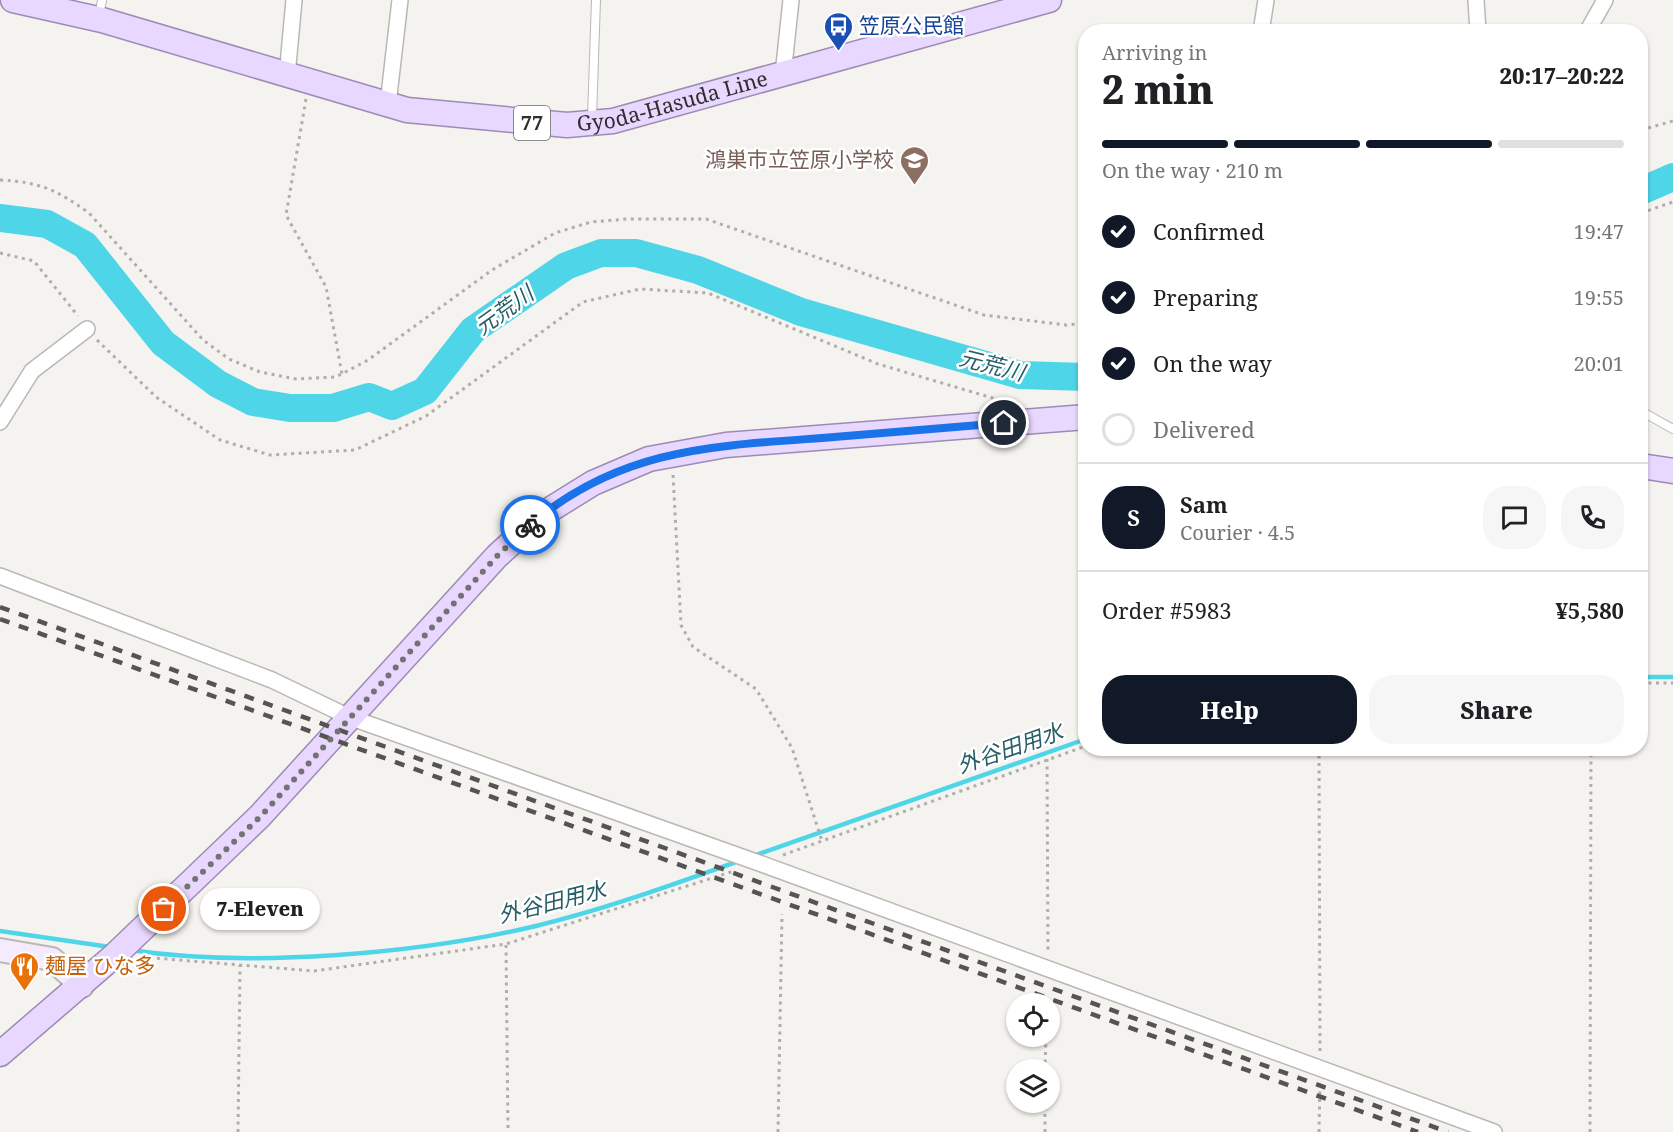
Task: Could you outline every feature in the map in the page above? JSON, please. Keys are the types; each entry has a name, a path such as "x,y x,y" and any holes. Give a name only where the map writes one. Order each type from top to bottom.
{"main road":[{"name":"Gyoda-Hasuda Line","path":"13,0 100,9 298,79 407,110 567,125 613,121 1049,0"},
{"path":"0,1054 116,955 261,816 497,556 543,514 593,483 625,468 670,454 726,445 1078,418"},
{"path":"1648,467 1673,471"}],"street":[{"path":"294,0 298,79"},
{"path":"388,104 399,0"},
{"path":"783,75 791,0"},
{"path":"1262,24 1266,0"},
{"path":"1476,0 1478,24"},
{"path":"1592,24 1605,0"},
{"path":"0,422 32,371 87,329"},
{"path":"0,576 272,680 349,717 759,863 1494,1132"},
{"path":"0,950 52,959 61,964 82,986"}],"lane":[{"path":"592,123 596,0"},
{"path":"1648,415 1673,429"}],"path":[{"path":"298,79 286,214 326,287 342,374"},
{"path":"1648,128 1673,121"},
{"path":"0,180 32,181 67,197 89,213 203,340 229,359 260,372 296,379 336,377 369,360 492,270 555,233 591,222 627,219 706,219 984,315 1066,325 1078,324"},
{"path":"1648,211 1673,202"},
{"path":"0,253 34,261 87,329 156,397 220,440 270,455 355,450 426,416 583,302 640,289 708,293 878,364 1012,404 1027,422"},
{"path":"670,454 675,485 681,624 693,647 756,689 792,748 822,841"},
{"path":"1648,683 1673,683"},
{"path":"116,955 314,971 506,945 759,863 1078,749"},
{"path":"1319,756 1319,1132"},
{"path":"1590,1132 1592,756"},
{"path":"1047,759 1048,968"},
{"path":"778,1132 782,914"},
{"path":"506,945 508,1132"},
{"path":"238,1132 240,965"},
{"path":"1045,1113 1045,1132"}],"waterway":[{"name":"元荒川","path":"1648,188 1673,177"},
{"name":"元荒川","path":"0,218 47,224 85,245 163,343 218,384 253,402 290,408 333,408 369,397 392,406 425,391 473,330 566,266 601,253 636,253 698,270 801,312 1020,375 1078,377"},
{"name":"外谷田用水","path":"1648,677 1673,677"},
{"name":"外谷田用水","path":"753,856 1078,742"},
{"name":"外谷田用水","path":"130,950 228,958 280,958 387,951 439,944 536,926 588,912 739,861"},
{"name":"外谷田用水","path":"0,931 110,947"}],"railway":[{"path":"0,607 1448,1132"},
{"path":"0,619 1418,1132"}],"way so far":[{"path":"164,909 261,816 497,556 530,525"}],"place":[{"name":"笠原公民館","path":"838,52"},
{"name":"鴻巣市立笠原小学校","path":"915,186"},
{"name":"7-Eleven","path":"164,909"},
{"name":"麺屋 ひな多","path":"24,992"}],"route":[{"path":"530,525 543,514 593,483 625,468 670,454 726,445 1004,423"}]}
